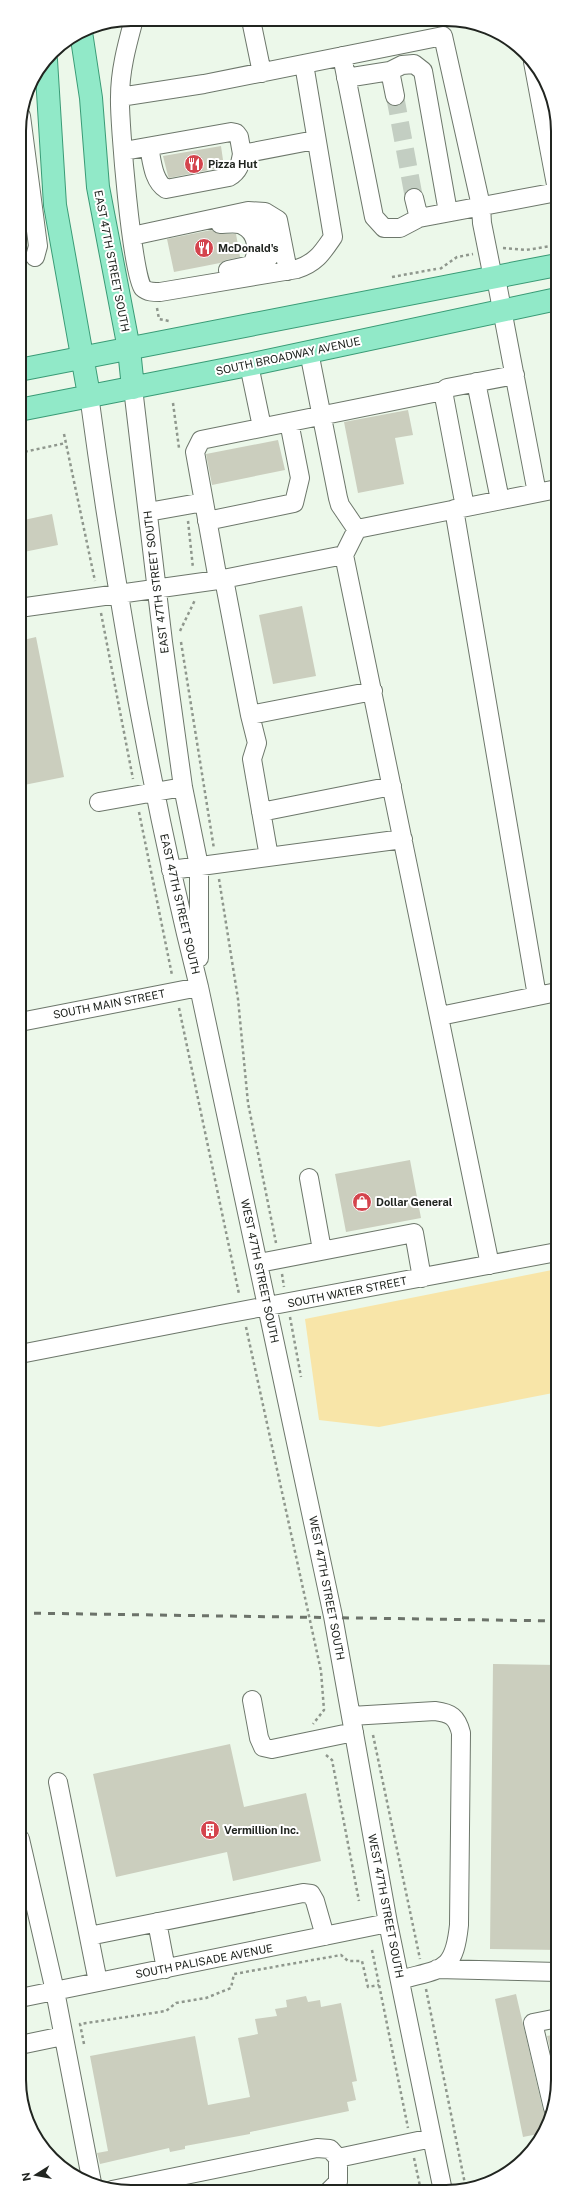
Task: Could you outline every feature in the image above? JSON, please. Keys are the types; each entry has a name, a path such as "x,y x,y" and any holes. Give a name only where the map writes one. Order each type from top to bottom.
{"main road":[{"name":"EAST 47TH STREET SOUTH","path":"82,38 94,137 98,187 129,349 133,388"},
{"path":"72,45 79,102 94,137"},
{"name":"EAST 47TH STREET SOUTH","path":"47,69 55,205 89,395"},
{"path":"26,369 551,266"},
{"name":"SOUTH BROADWAY AVENUE","path":"26,408 249,365 551,300"}],"street":[{"path":"132,26 123,62 120,97 126,196 139,280 142,288 150,292 160,292 288,270 309,265 316,261 332,237 315,140 304,64"},
{"path":"252,26 262,73"},
{"path":"120,97 204,84 342,56 442,28 481,206 482,223 491,250 537,493"},
{"path":"342,56 374,217 384,228 400,228 419,218 551,192"},
{"path":"346,78 390,71 402,65 414,64 422,71 448,212"},
{"path":"390,71 395,96"},
{"path":"536,78 551,159"},
{"path":"124,151 231,132 236,133 242,154 240,166 236,173 229,177 166,189 160,185 155,174 149,147"},
{"path":"242,154 315,140"},
{"path":"26,154 38,246 35,257"},
{"path":"414,198 419,218"},
{"path":"132,236 248,211 265,212 278,220 288,270"},
{"path":"172,227 188,231 221,224 241,224 251,231 256,245 256,258 250,266 196,276 185,288"},
{"path":"309,352 338,498 340,505 357,530"},
{"path":"249,365 262,428"},
{"path":"269,857 252,759 257,743 204,502 195,452 197,445 201,440 515,375"},
{"path":"476,382 500,500"},
{"name":"EAST 47TH STREET SOUTH","path":"133,388 157,590 183,786 199,866 199,987"},
{"path":"443,391 459,508 537,996"},
{"name":"EAST 47TH STREET SOUTH","path":"89,395 111,553 120,593 154,792 199,987"},
{"path":"208,521 294,503 300,478 289,422"},
{"path":"357,530 551,490"},
{"path":"148,512 204,502"},
{"path":"357,530 344,555 490,1265"},
{"path":"26,607 120,593 157,590 344,555"},
{"path":"250,715 372,691"},
{"path":"99,802 183,786"},
{"path":"261,812 392,786"},
{"path":"171,870 403,839"},
{"name":"SOUTH MAIN STREET","path":"26,1021 199,987"},
{"name":"WEST 47TH STREET SOUTH","path":"199,987 333,1616 388,1923 442,2185"},
{"path":"440,1016 551,993"},
{"path":"309,1178 322,1250"},
{"path":"259,1263 414,1233 422,1278"},
{"name":"SOUTH WATER STREET","path":"26,1353 551,1253"},
{"path":"252,1700 259,1738 263,1747 272,1749 318,1739 352,1724 435,1711 449,1713 458,1721 461,1733 459,1925 456,1949 449,1963 437,1969 400,1980"},
{"path":"58,1782 98,1982"},
{"path":"26,1865 55,1991 91,2177"},
{"path":"89,1936 303,1893 311,1894 315,1901 325,1936"},
{"path":"156,1922 166,1969"},
{"name":"SOUTH PALISADE AVENUE","path":"26,1997 388,1923"},
{"path":"437,1969 551,1972"},
{"path":"550,2095 533,2023 551,2019"},
{"path":"26,2044 63,2036"},
{"path":"338,2158 432,2138"},
{"path":"136,2185 317,2148 330,2149 338,2158 338,2182 335,2185"}],"path":[{"path":"389,277 433,268 440,270 442,266 457,257 491,250 509,247 526,250 551,246"},
{"path":"157,307 159,319 175,320"},
{"path":"64,434 98,597 175,991 242,1311 321,1671 324,1710 313,1723 322,1752 332,1760 359,1901"},
{"path":"26,452 66,443"},
{"path":"372,1950 420,2185"},
{"path":"84,2046 80,2024 166,2011 176,2003 206,1998 231,1988 234,1974 341,1955 348,1961 362,1961 368,1987 379,1985"}],"shaded area":[{"path":"551,1270 551,1393 379,1427 319,1420 305,1319"}],"building":[{"name":"Pizza Hut","path":"221,146 224,167 169,178 163,156"},
{"name":"McDonald's","path":"211,230 220,234 236,234 240,257 220,263 174,272 167,239"},
{"path":"408,410 413,435 395,438 404,484 358,493 344,422"},
{"path":"278,440 285,470 212,485 206,454"},
{"path":"52,514 58,545 26,552 26,520"},
{"path":"302,606 316,676 273,684 259,615"},
{"path":"36,637 64,777 26,785 26,639"},
{"path":"410,1160 421,1218 346,1232 335,1174"},
{"path":"493,1664 551,1665 551,1950 490,1949"},
{"name":"Vermillion Inc.","path":"230,1744 244,1807 306,1793 321,1861 233,1881 227,1852 116,1877 93,1774"},
{"path":"516,1994 545,2113 535,2135 523,2137 495,1999"},
{"path":"306,1996 308,2002 320,2000 321,2007 341,2003 357,2081 352,2082 356,2100 347,2102 349,2111 250,2132 250,2134 185,2146 185,2149 170,2152 169,2148 100,2164 97,2153 108,2151 90,2056 195,2036 208,2105 250,2097 238,2038 258,2034 255,2019 277,2016 275,2009 287,2007 286,2000"},
{"path":"551,2035 551,2053 547,2036"}],"tunnel":[{"path":"395,96 414,198"}],"railway":[{"path":"26,1613 551,1621"}],"place":[{"name":"Pizza Hut","path":"194,164"},
{"name":"McDonald's","path":"204,248"},
{"name":"Dollar General","path":"362,1202"},
{"name":"Vermillion Inc.","path":"210,1830"}]}
